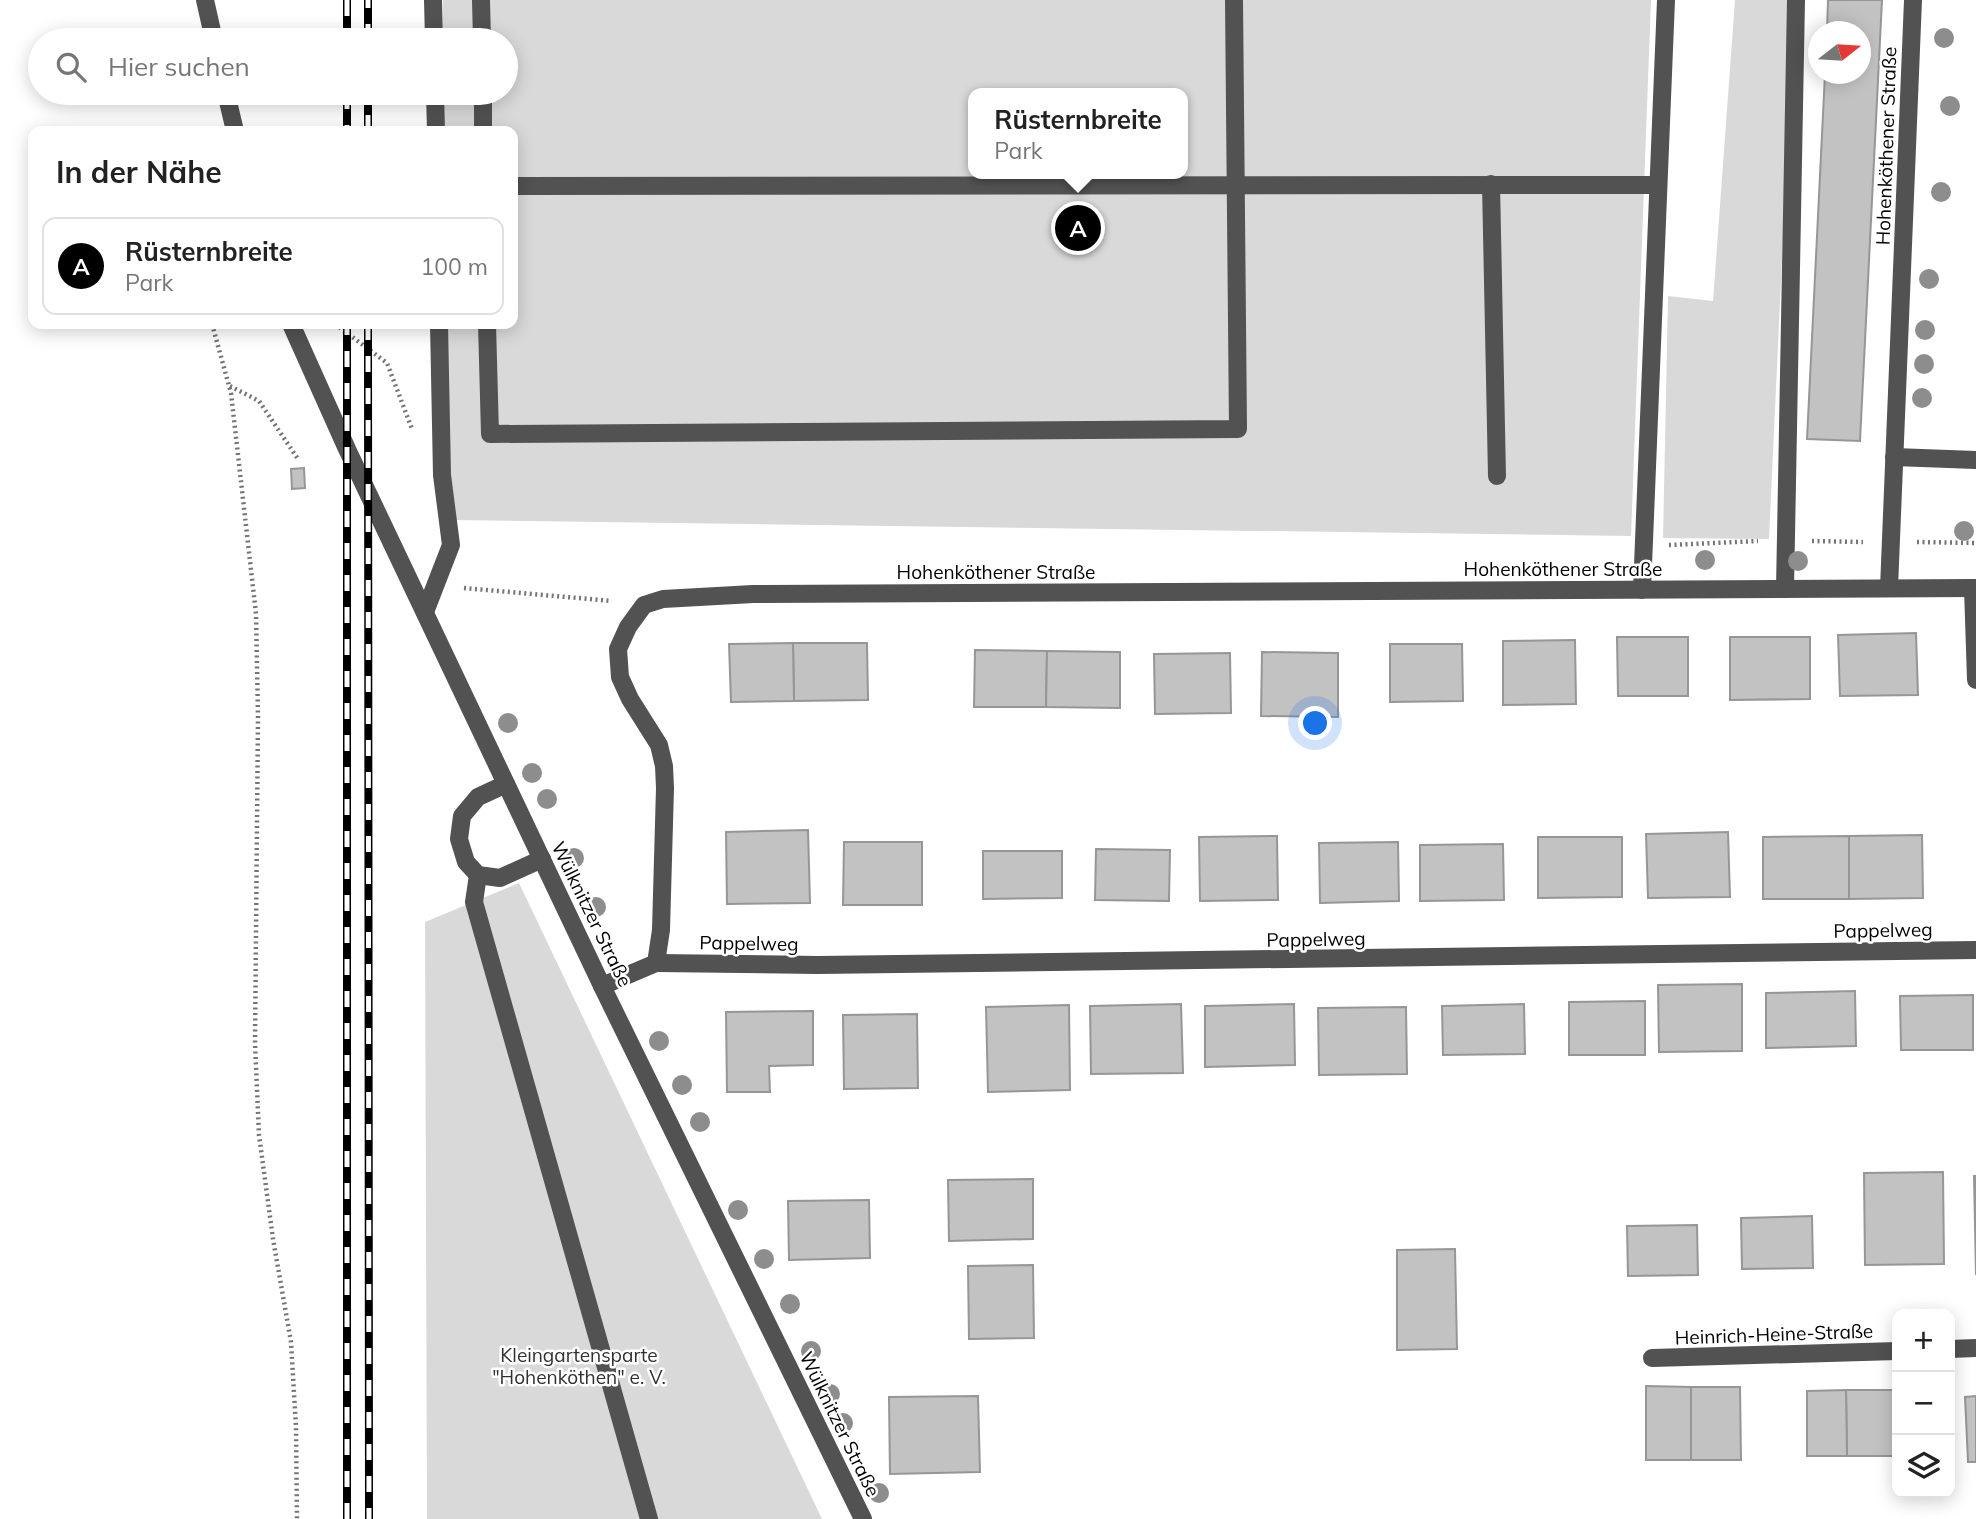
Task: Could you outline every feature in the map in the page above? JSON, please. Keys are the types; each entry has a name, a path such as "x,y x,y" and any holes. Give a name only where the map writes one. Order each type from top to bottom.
{"street":[{"path":"205,0 211,28"},
{"path":"433,0 434,28"},
{"path":"481,0 482,28"},
{"path":"487,329 490,434 1238,429 1234,0"},
{"path":"1642,590 1666,0"},
{"path":"1785,589 1796,0"},
{"name":"Hohenköthener Straße","path":"1889,588 1913,0"},
{"path":"229,105 234,126"},
{"path":"435,105 436,126"},
{"path":"483,105 483,126"},
{"path":"1491,184 1497,476"},
{"path":"518,186 1658,185"},
{"name":"Wülknitzer Straße","path":"292,329 506,784 863,1519"},
{"path":"425,612 451,545 442,475 439,329"},
{"path":"1894,457 1976,460"},
{"path":"1975,588 1976,680"},
{"name":"Hohenköthener Straße","path":"644,605 687,596 753,594 1975,588"},
{"path":"603,986 656,963 661,930 664,766 659,746 630,699 620,677 618,649 628,627 644,605"},
{"path":"506,784 478,797 462,816 459,839 466,862 478,875 500,878 542,859"},
{"path":"478,875 474,902 649,1519"},
{"name":"Pappelweg","path":"656,963 874,965 1976,950"},
{"path":"1955,1349 1976,1348"},
{"name":"Heinrich-Heine-Straße","path":"1652,1359 1892,1351"}],"path":[{"path":"213,329 229,385 256,614 258,716 254,1016 259,1135 291,1342 296,1427 297,1519"},
{"path":"342,329 387,363 413,431"},
{"path":"229,385 259,401 298,458"},
{"path":"425,612 462,588 644,605"}],"green space":[{"path":"443,0 1651,0 1631,536 447,520 445,329 518,329 518,126 444,126 444,105 518,105 518,28 443,28"},
{"path":"1735,0 1794,0 1769,539 1663,538 1668,296 1713,301"},
{"name":"Kleingartensparte \"Hohenköthen\" e. V.","path":"519,883 822,1519 427,1519 425,922"}],"building":[{"path":"1828,0 1882,0 1860,441 1807,439 1825,84 1871,84 1871,21 1827,21"},
{"path":"304,468 305,488 292,489 291,469"},
{"path":"1916,633 1918,695 1840,696 1838,635"},
{"path":"1617,637 1688,637 1688,696 1618,696"},
{"path":"1730,637 1810,637 1810,699 1730,700"},
{"path":"1575,640 1576,704 1503,705 1503,641"},
{"path":"793,643 867,643 868,700 794,701"},
{"path":"793,643 794,701 731,702 729,644"},
{"path":"1390,644 1462,644 1463,701 1390,702"},
{"path":"975,650 1047,651 1046,707 974,707"},
{"path":"1047,651 1120,652 1120,708 1046,707"},
{"path":"1262,652 1338,653 1338,717 1261,716"},
{"path":"1230,653 1231,713 1155,714 1154,654"},
{"path":"808,830 810,903 727,904 726,832"},
{"path":"1728,832 1730,897 1648,898 1646,834"},
{"path":"1922,835 1923,898 1849,899 1849,836"},
{"path":"1277,836 1278,900 1200,901 1199,837"},
{"path":"1849,836 1849,899 1763,899 1763,837"},
{"path":"1538,837 1622,837 1622,897 1538,898"},
{"path":"844,842 922,842 922,905 843,905"},
{"path":"1398,842 1399,901 1320,903 1319,843"},
{"path":"1503,844 1504,900 1420,901 1420,845"},
{"path":"1096,849 1170,850 1169,901 1095,900"},
{"path":"983,851 1062,851 1062,898 983,899"},
{"path":"1742,984 1742,1051 1659,1052 1658,985"},
{"path":"1855,991 1856,1046 1766,1048 1766,993"},
{"path":"1973,995 1973,1050 1901,1050 1900,996"},
{"path":"1645,1001 1645,1055 1569,1055 1569,1002"},
{"path":"1181,1004 1183,1073 1091,1074 1090,1006"},
{"path":"1294,1004 1295,1065 1205,1067 1205,1006"},
{"path":"1524,1004 1525,1054 1443,1055 1442,1006"},
{"path":"1069,1005 1070,1090 988,1092 986,1007"},
{"path":"1406,1007 1407,1074 1319,1075 1318,1008"},
{"path":"813,1011 813,1065 769,1066 770,1092 727,1092 726,1012"},
{"path":"917,1014 918,1088 844,1089 843,1015"},
{"path":"1943,1172 1944,1264 1865,1265 1864,1173"},
{"path":"1974,1176 1976,1176 1976,1275"},
{"path":"1033,1179 1033,1239 949,1241 948,1180"},
{"path":"869,1200 870,1258 789,1260 788,1201"},
{"path":"1812,1216 1813,1268 1742,1269 1741,1218"},
{"path":"1697,1225 1698,1275 1628,1276 1627,1226"},
{"path":"1455,1249 1457,1349 1397,1350 1397,1250"},
{"path":"1033,1265 1034,1338 969,1339 968,1266"},
{"path":"1646,1386 1691,1387 1691,1460 1646,1460"},
{"path":"1691,1387 1740,1387 1741,1460 1691,1460"},
{"path":"1846,1390 1892,1390 1892,1456 1847,1456"},
{"path":"1846,1390 1847,1456 1807,1456 1807,1391"},
{"path":"978,1396 980,1472 890,1474 889,1397"},
{"path":"1976,1396 1976,1462 1968,1462 1965,1397"}],"railway":[{"path":"347,0 347,28"},
{"path":"368,0 368,28"},
{"path":"347,105 347,126"},
{"path":"368,105 368,126"},
{"path":"347,329 347,1519"},
{"path":"368,329 369,1519"}],"place":[{"name":"Rüsternbreite","path":"1078,228"}]}
